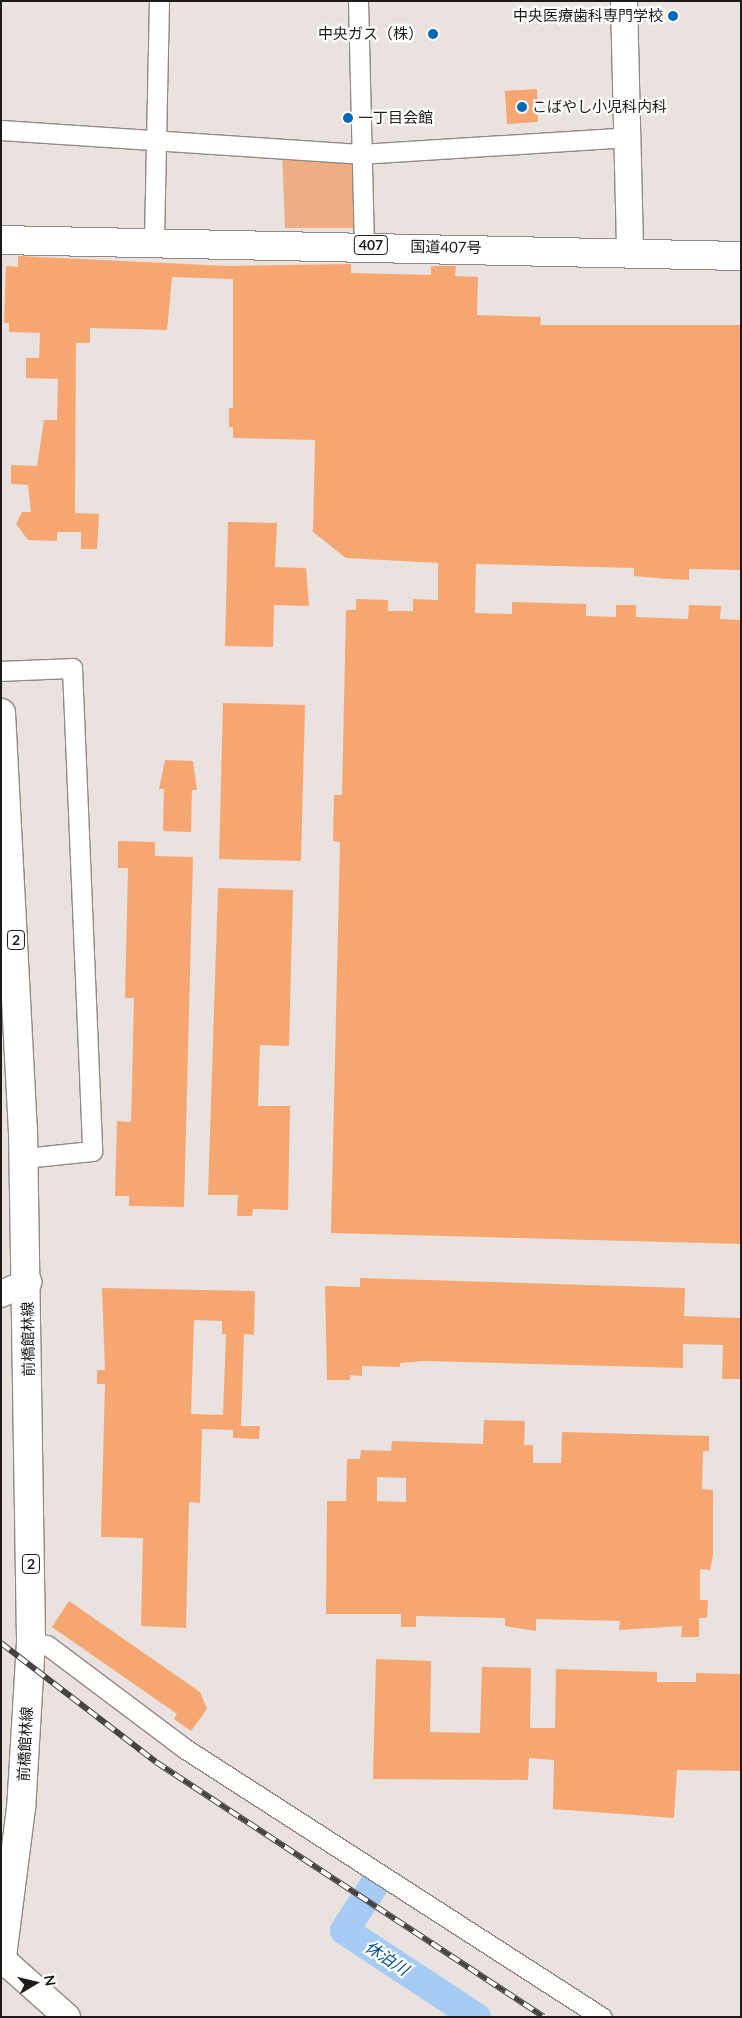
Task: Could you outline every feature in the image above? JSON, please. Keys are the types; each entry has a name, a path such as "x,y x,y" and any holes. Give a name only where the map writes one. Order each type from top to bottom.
{"main road":[{"name":"国道407号","path":"1,240 154,240 741,256"},
{"name":"前橋館林線","path":"1,714 10,982 24,1158 31,1642 8,1876 2,1962"}],"street":[{"path":"154,240 159,138 159,1"},
{"path":"358,1 360,154 364,245"},
{"path":"624,1 630,252"},
{"path":"1,130 159,138 360,154 628,137"},
{"path":"1,671 72,668 92,1151 24,1158"},
{"path":"1,1278 27,1274"},
{"path":"1,1294 27,1274"},
{"path":"31,1642 47,1645 184,1748 602,2017"},
{"path":"2,1962 67,2017"}],"shaded area":[{"path":"282,152 355,157 357,228 285,228"}],"building":[{"name":"こばやし小児科内科","path":"537,89 538,122 507,124 505,91"},
{"path":"18,256 227,266 351,264 351,273 431,275 431,266 456,266 455,276 478,277 477,315 541,317 540,325 741,325 741,570 689,569 689,580 634,576 634,568 476,564 475,613 512,614 512,602 586,604 586,616 616,617 616,605 636,605 636,617 688,619 689,605 721,606 720,619 741,620 741,1244 331,1233 340,842 333,841 334,795 342,795 346,610 356,610 356,599 388,600 388,611 413,611 413,599 438,600 438,563 346,558 313,532 315,440 233,438 233,427 229,427 229,408 233,408 233,279 172,277 167,330 90,328 90,343 76,343 75,513 99,514 97,549 81,549 81,532 57,532 57,541 28,540 16,524 22,512 31,512 28,485 11,484 11,465 37,466 44,420 57,420 58,379 26,378 26,358 39,358 40,333 9,332 9,323 4,323 6,266 18,267"},
{"path":"228,522 277,523 275,567 306,568 309,606 274,605 273,647 225,646"},
{"path":"223,703 305,705 301,861 219,859"},
{"path":"165,760 193,761 197,790 192,790 191,832 163,831 164,789 159,789"},
{"path":"118,841 155,842 155,856 193,857 184,1207 129,1206 129,1196 115,1196 117,1121 131,1122 134,998 125,998 128,868 118,868"},
{"path":"218,888 293,890 289,1046 260,1045 258,1106 290,1106 288,1210 253,1209 252,1216 237,1216 238,1195 208,1195"},
{"path":"360,1278 685,1288 684,1316 741,1318 741,1379 722,1379 723,1345 683,1344 683,1368 424,1361 400,1363 400,1367 362,1366 362,1376 350,1375 350,1380 327,1380 325,1286 360,1287"},
{"path":"102,1288 255,1291 254,1335 244,1334 241,1426 260,1426 259,1439 233,1438 233,1430 202,1429 200,1503 189,1502 186,1628 141,1626 143,1538 101,1537 105,1384 97,1384 97,1370 105,1370","holes":["194,1320 222,1321 222,1334 226,1334 223,1415 191,1414"]},
{"path":"484,1420 525,1421 524,1445 533,1445 533,1463 561,1463 562,1432 709,1436 709,1451 703,1451 702,1489 713,1490 713,1555 710,1570 700,1569 700,1600 708,1600 707,1618 699,1618 699,1637 681,1637 682,1626 619,1630 620,1621 536,1619 536,1631 505,1626 505,1618 416,1616 416,1627 401,1627 401,1614 326,1614 327,1501 346,1501 347,1459 360,1459 361,1450 391,1451 392,1441 483,1444","holes":["377,1477 406,1478 406,1502 377,1501"]},
{"path":"69,1601 200,1692 207,1709 191,1731 174,1719 177,1714 52,1627"},
{"path":"376,1659 431,1661 430,1732 480,1733 482,1667 531,1668 530,1728 555,1728 556,1669 657,1672 657,1682 696,1682 696,1673 741,1674 741,1771 677,1770 674,1818 553,1809 554,1760 529,1758 528,1780 373,1779"}],"waterway":[{"name":"休泊川","path":"374,1884 344,1930 476,2017"}],"railway":[{"path":"1,1643 156,1762 544,2017"}],"place":[{"name":"中央医療歯科専門学校","path":"673,16"},
{"name":"中央ガス（株）","path":"433,34"},
{"name":"こばやし小児科内科","path":"522,107"},
{"name":"一丁目会館","path":"348,118"}]}
